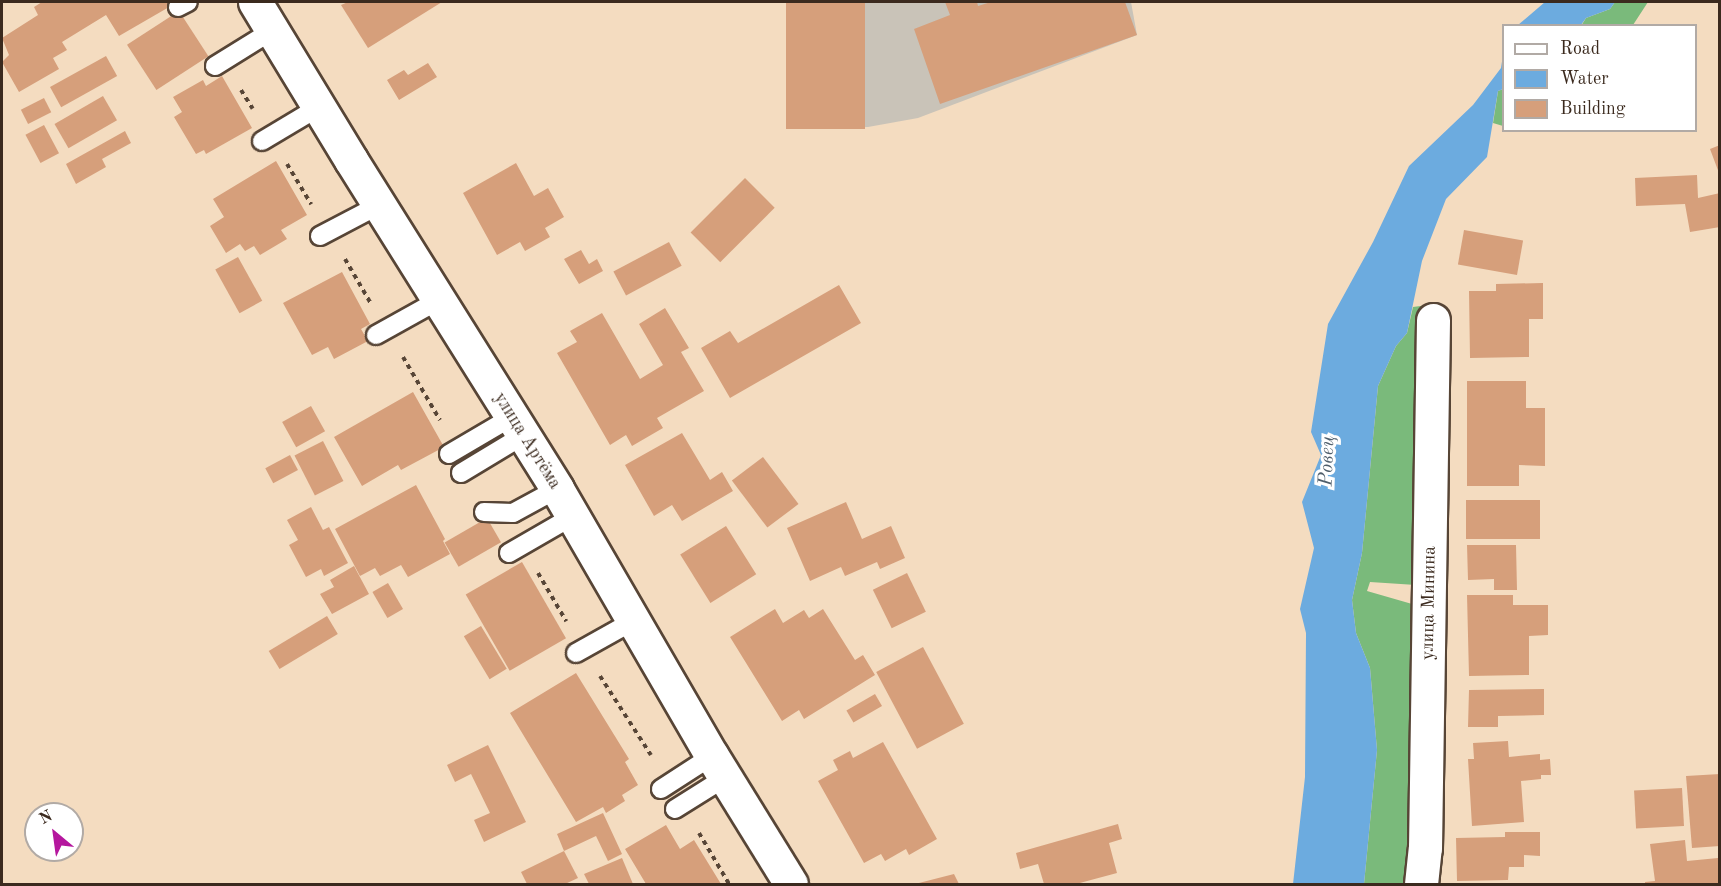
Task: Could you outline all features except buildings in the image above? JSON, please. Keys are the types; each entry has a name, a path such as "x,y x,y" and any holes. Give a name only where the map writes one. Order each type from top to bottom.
{"street":[{"name":"улица Артёма","path":"255,2 565,503 719,767 791,885"},
{"name":"улица Минина","path":"1421,885 1425,848 1433,320"}],"lane":[{"path":"215,66 273,30"},
{"path":"262,141 319,107"},
{"path":"320,236 379,205"},
{"path":"376,335 439,300"},
{"path":"449,454 518,426"},
{"path":"461,473 518,426"},
{"path":"484,512 513,513 565,503"},
{"path":"509,553 565,503"},
{"path":"576,653 633,621"},
{"path":"661,789 719,767"},
{"path":"675,809 719,767"}],"shaded area":[{"path":"786,2 1131,2 1137,35 918,118 868,127 789,129"}],"green space":[{"path":"1615,2 1648,2 1634,24 1582,24 1586,18 1610,9"},
{"path":"1502,89 1502,126 1493,123 1498,91"},
{"path":"1428,305 1416,585 1370,582 1367,591 1419,606 1405,884 1364,884 1377,750 1370,668 1356,633 1352,600 1362,553 1378,386 1396,346 1407,333 1413,307"}],"water":[{"path":"1545,2 1615,2 1610,9 1586,18 1582,24 1519,24"},
{"name":"Ровец","path":"1502,62 1502,89 1498,91 1487,157 1446,199 1422,261 1407,333 1396,346 1378,386 1362,553 1352,600 1356,633 1370,668 1377,750 1364,884 1293,884 1305,777 1306,633 1300,609 1314,548 1302,502 1321,455 1311,432 1328,324 1373,242 1409,166 1473,105 1501,68"}]}
